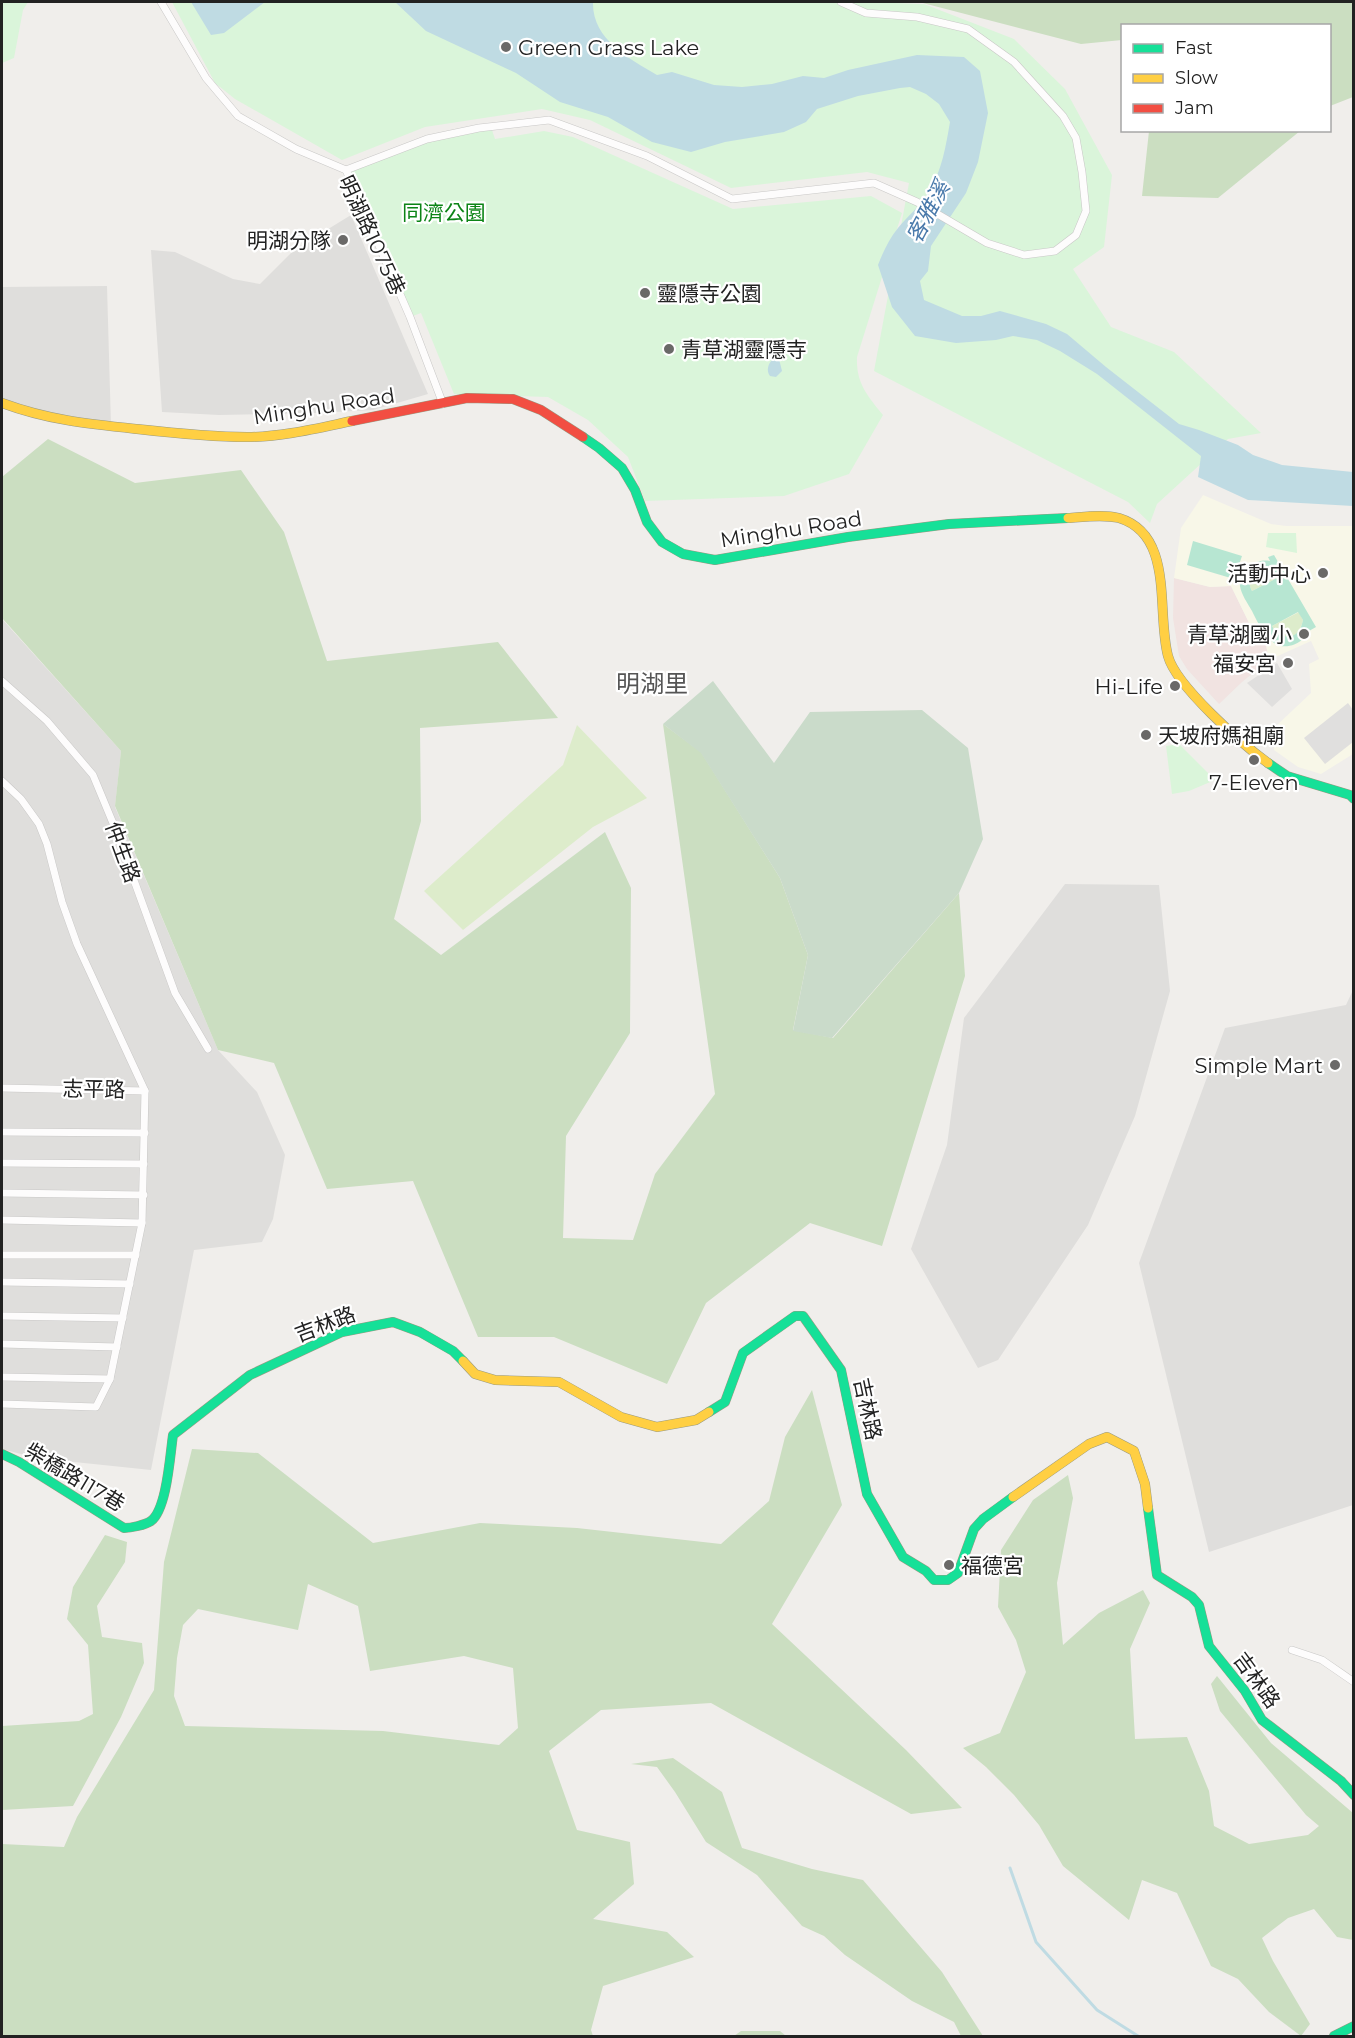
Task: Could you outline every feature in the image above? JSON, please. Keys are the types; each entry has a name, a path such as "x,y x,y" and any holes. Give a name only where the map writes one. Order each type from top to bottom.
{"street":[{"name":"明湖路1075巷","path":"161,2 206,78 238,116 296,149 346,170 410,317 443,404"},
{"path":"346,170 427,139 479,128 549,120 647,156 732,199 874,183 917,202 987,243 1024,255 1055,251 1076,235 1086,211 1076,138 1063,116 1014,62 968,29 916,17 866,13 841,2"},
{"name":"Minghu Road","path":"2,403 64,422 193,435 249,437 313,429 467,398 513,399 541,410 599,448 622,468 635,490 647,522 662,542 683,554 715,560 848,537 949,524 1088,516 1118,518 1137,527 1149,539 1156,555 1168,658 1189,691 1247,748 1287,776 1350,795 1353,799"},
{"name":"仲生路","path":"2,681 47,721 93,775 115,828 175,993 208,1049"},
{"path":"2,781 21,799 39,824 77,944 145,1091"},
{"name":"志平路","path":"2,1088 145,1091 142,1223 110,1379 96,1407 2,1404"},
{"name":"志平路","path":"2,1132 145,1133"},
{"path":"2,1163 144,1164"},
{"path":"2,1193 144,1195"},
{"path":"2,1220 142,1223"},
{"path":"2,1255 136,1255"},
{"path":"2,1282 130,1284"},
{"path":"2,1316 123,1318"},
{"name":"吉林路","path":"130,1528 151,1521 161,1506 173,1435 250,1376 342,1332 393,1322 420,1332 453,1352 475,1374 495,1380 559,1382 621,1417 657,1428 696,1420 725,1402 742,1353 795,1316 803,1316 842,1370 867,1494 903,1557 926,1571 934,1580 948,1580 958,1573 974,1529 982,1520 1089,1444 1107,1437 1134,1451 1145,1484 1157,1575 1192,1597 1199,1605 1209,1646 1245,1690 1262,1720 1282,1738 1341,1781 1353,1795"},
{"path":"2,1344 117,1347"},
{"path":"2,1377 110,1379"},
{"name":"柴橋路117巷","path":"2,1454 19,1462 124,1528 130,1528"},
{"path":"1292,1650 1322,1660 1353,1682"},
{"path":"1334,2037 1353,2026"}],"shaded area":[{"path":"351,215 428,394 373,410 219,415 162,412 151,250 175,252 233,279 260,284 294,250"},
{"path":"107,286 111,426 2,404 2,287"},
{"name":"青草湖國小","path":"1203,495 1271,524 1353,526 1353,754 1321,774 1298,767 1274,750 1275,727 1311,693 1309,664 1319,659 1311,641 1269,660 1265,640 1258,638 1253,631 1231,586 1210,587 1174,578 1181,528"},
{"path":"1174,578 1210,587 1231,586 1253,631 1265,640 1269,660 1219,704 1187,669 1179,656 1173,618"},
{"path":"2,619 121,751 115,807 218,1050 257,1092 285,1155 273,1219 262,1242 194,1250 151,1470 36,1458 2,1449"},
{"path":"1277,663 1292,689 1272,707 1247,683"},
{"path":"1348,703 1353,710 1353,742 1325,764 1304,738"},
{"path":"1065,884 1159,885 1170,991 1135,1116 1088,1225 998,1360 978,1368 911,1249 947,1145 964,1018"},
{"path":"1353,990 1353,1505 1209,1552 1139,1263 1225,1028 1346,1005"}],"green space":[{"path":"2,2 28,2 23,10 14,58 2,63"},
{"path":"172,2 866,2 924,4 1014,39 1065,89 1112,175 1104,247 1073,269 1111,327 1174,352 1261,433 1228,439 1157,504 1150,523 1128,502 874,371 909,183 867,172 731,188 590,120 542,109 425,127 342,160 235,99 215,83"},
{"path":"919,2 1353,2 1353,97 1331,106 1331,24 1121,24 1121,40 1081,44"},
{"name":"靈隱寺公園","path":"479,128 492,130 495,139 544,131 573,137 733,209 871,196 902,213 857,357 861,382 867,395 883,415 849,474 784,496 645,501 628,457 588,420 548,397 454,394 421,313 410,317 346,170 427,139"},
{"path":"1149,132 1299,132 1218,198 1142,196"},
{"path":"48,439 135,483 241,470 284,532 327,661 498,642 558,718 420,728 421,821 394,919 441,955 605,832 631,888 630,1033 566,1136 563,1238 633,1240 655,1174 715,1094 663,724 701,752 780,878 808,955 793,1030 833,1038 959,893 965,976 882,1246 810,1223 706,1303 667,1384 554,1337 478,1337 413,1181 327,1189 274,1063 218,1050 115,806 121,751 2,618 2,477"},
{"path":"1268,533 1296,533 1297,553 1266,547"},
{"path":"1193,541 1242,556 1234,579 1187,565"},
{"path":"1274,555 1316,627 1309,631 1307,629 1306,637 1296,644 1287,646 1272,642 1266,636 1243,596 1240,586 1242,574 1254,563 1270,561 1268,557","holes":["1268,568 1279,577 1252,591 1251,576 1258,569","1298,612 1303,620 1297,633 1291,636 1277,634 1272,626"]},
{"path":"1268,568 1279,577 1252,591 1251,576 1258,569"},
{"path":"1299,612 1303,620 1298,632 1286,637 1276,632 1272,626"},
{"path":"713,681 774,763 810,712 922,710 968,748 983,839 959,893 832,1038 793,1031 808,955 780,878 701,753 663,724"},
{"path":"577,725 647,798 593,827 463,930 424,891 563,765"},
{"path":"1179,744 1215,780 1189,791 1172,794 1166,746"},
{"path":"812,1390 842,1505 772,1624 906,1750 962,1808 911,1814 711,1703 601,1710 549,1751 577,1830 630,1842 634,1884 593,1919 667,1932 694,1957 603,1986 591,2030 593,2036 2,2036 2,1844 64,1847 77,1817 154,1690 164,1562 192,1449 258,1453 373,1543 480,1523 577,1528 721,1544 769,1501 785,1437","holes":["308,1584 358,1606 370,1671 464,1656 513,1668 518,1728 499,1745 383,1731 185,1726 174,1696 177,1658 183,1625 198,1609 298,1630"]},
{"path":"1068,1475 1073,1498 1057,1583 1063,1645 1099,1613 1143,1590 1150,1603 1130,1649 1135,1739 1187,1737 1209,1791 1214,1826 1249,1844 1308,1835 1319,1826 1306,1815 1220,1711 1211,1684 1217,1676 1271,1743 1353,1813 1353,1940 1337,1937 1314,1909 1288,1918 1262,1938 1310,2024 1301,2036 1269,2012 1238,1979 1211,1966 1177,1893 1142,1880 1129,1920 1063,1866 1039,1825 1014,1795 963,1748 1000,1733 1026,1672 1016,1640 998,1607 1001,1550 1033,1500"},
{"path":"105,1535 127,1542 125,1562 97,1606 102,1637 142,1643 144,1663 121,1717 73,1806 2,1810 2,1726 79,1721 93,1714 88,1645 67,1619 73,1587"},
{"path":"673,1758 722,1792 742,1848 812,1869 863,1880 942,1972 983,2036 961,2036 954,2022 912,2001 845,1955 824,1936 802,1926 757,1875 706,1842 657,1767 631,1764"},
{"path":"741,2031 780,2031 786,2036 734,2036"}],"water":[{"path":"191,2 265,2 224,33 211,35"},
{"name":"客雅溪","path":"395,2 593,2 598,27 605,37 635,62 657,75 672,72 714,85 742,87 772,84 803,76 824,78 848,70 917,55 964,57 980,71 988,113 978,162 966,193 931,246 928,271 920,281 924,300 962,316 981,316 1000,311 1046,324 1067,334 1179,424 1238,445 1253,455 1282,465 1353,472 1353,506 1248,500 1198,477 1201,456 1097,374 1037,340 1013,336 996,340 956,343 915,336 892,307 878,265 895,232 933,185 943,158 950,122 939,104 926,94 910,87 858,96 817,109 806,122 784,132 725,142 691,152 652,142 608,117 560,102 516,73 426,31"},
{"path":"779,359 782,371 776,377 770,376 769,363"}],"waterway":[{"path":"1010,1868 1036,1942 1097,2010 1138,2036"}],"traffic: fast":[{"path":"583,437 622,468 635,490 647,522 662,542 683,554 715,560 848,537 949,524 1068,518"},
{"path":"1268,763 1287,776 1350,795 1354,799"},
{"path":"709,1412 725,1402 743,1353 795,1316 803,1316 841,1370 867,1494 903,1557 926,1571 934,1580 948,1580 958,1573 974,1529 983,1519 1013,1497"},
{"path":"2,1454 19,1462 124,1528 134,1527 151,1521 161,1505 167,1481 173,1435 250,1375 342,1332 393,1322 420,1332 453,1351 463,1361"},
{"path":"1148,1508 1157,1575 1192,1597 1199,1605 1209,1646 1245,1691 1262,1720 1341,1781 1354,1795"},
{"path":"1334,2036 1354,2026"}],"traffic: slow":[{"path":"2,403 36,414 85,423 219,436 247,437 300,432 352,421"},
{"path":"1068,518 1100,516 1119,518 1137,527 1149,541 1160,577 1165,638 1168,656 1174,668 1183,683 1211,714 1268,763"},
{"path":"463,1361 475,1374 495,1380 559,1382 621,1417 657,1427 696,1420 709,1412"},
{"path":"1013,1497 1089,1444 1107,1437 1134,1451 1145,1484 1148,1508"}],"traffic: jam":[{"path":"352,421 467,398 513,399 541,410 583,437"}],"place":[{"name":"Green Grass Lake","path":"506,47"},
{"name":"明湖分隊","path":"343,240"},
{"name":"靈隱寺公園","path":"645,293"},
{"name":"青草湖靈隱寺","path":"669,349"},
{"name":"活動中心","path":"1323,573"},
{"name":"青草湖國小","path":"1304,634"},
{"name":"福安宮","path":"1288,663"},
{"name":"Hi-Life","path":"1175,686"},
{"name":"天坡府媽祖廟","path":"1146,735"},
{"name":"7-Eleven","path":"1254,760"},
{"name":"Simple Mart","path":"1335,1065"},
{"name":"福德宮","path":"949,1565"}],"district":[{"name":"明湖里","path":"652,683"}],"park label":[{"name":"同濟公園","path":"444,212"}]}
